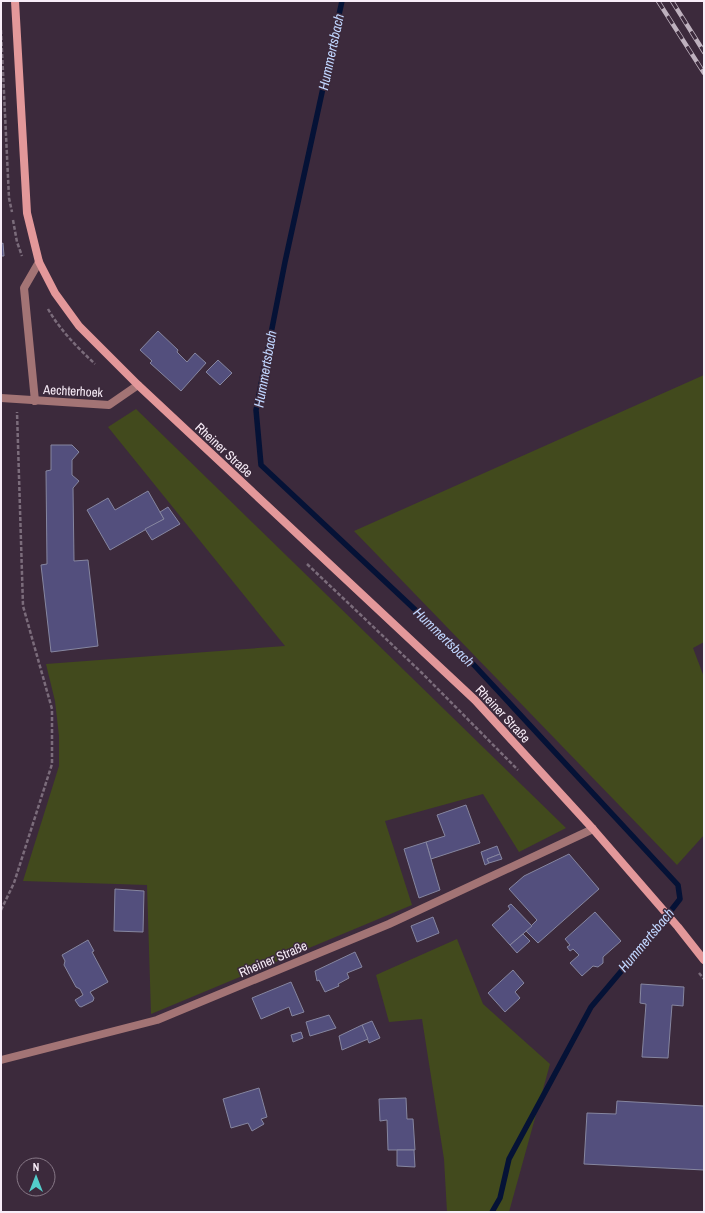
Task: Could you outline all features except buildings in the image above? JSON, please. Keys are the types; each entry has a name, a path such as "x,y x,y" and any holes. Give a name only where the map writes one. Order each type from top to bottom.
{"street":[{"name":"Rheiner Straße","path":"15,1 27,213 39,262 55,292 79,326 138,385 475,700 593,829 658,903 704,960"},
{"path":"35,401 24,288 39,262"},
{"name":"Aechterhoek","path":"1,398 109,405 138,385"},
{"name":"Rheiner Straße","path":"1,1060 157,1020 389,924 593,829"}],"path":[{"path":"1,910 14,883 52,764 52,709 23,606 17,400"}],"green space":[{"path":"704,375 704,642 693,648 704,677 704,835 677,865 354,531"},
{"path":"136,409 566,828 519,852 483,794 385,821 412,905 151,1014 147,885 23,881 59,766 59,736 55,701 46,664 285,646 108,427"},
{"path":"457,939 483,1004 550,1064 509,1212 447,1212 444,1159 422,1019 389,1022 376,975"}],"waterway":[{"name":"Hummertsbach","path":"342,1 285,262 256,410 261,465 474,665 678,885 680,899 591,1007 509,1159 500,1198 492,1212"}],"railway":[{"path":"658,1 704,73"},
{"path":"672,1 704,52"}]}
